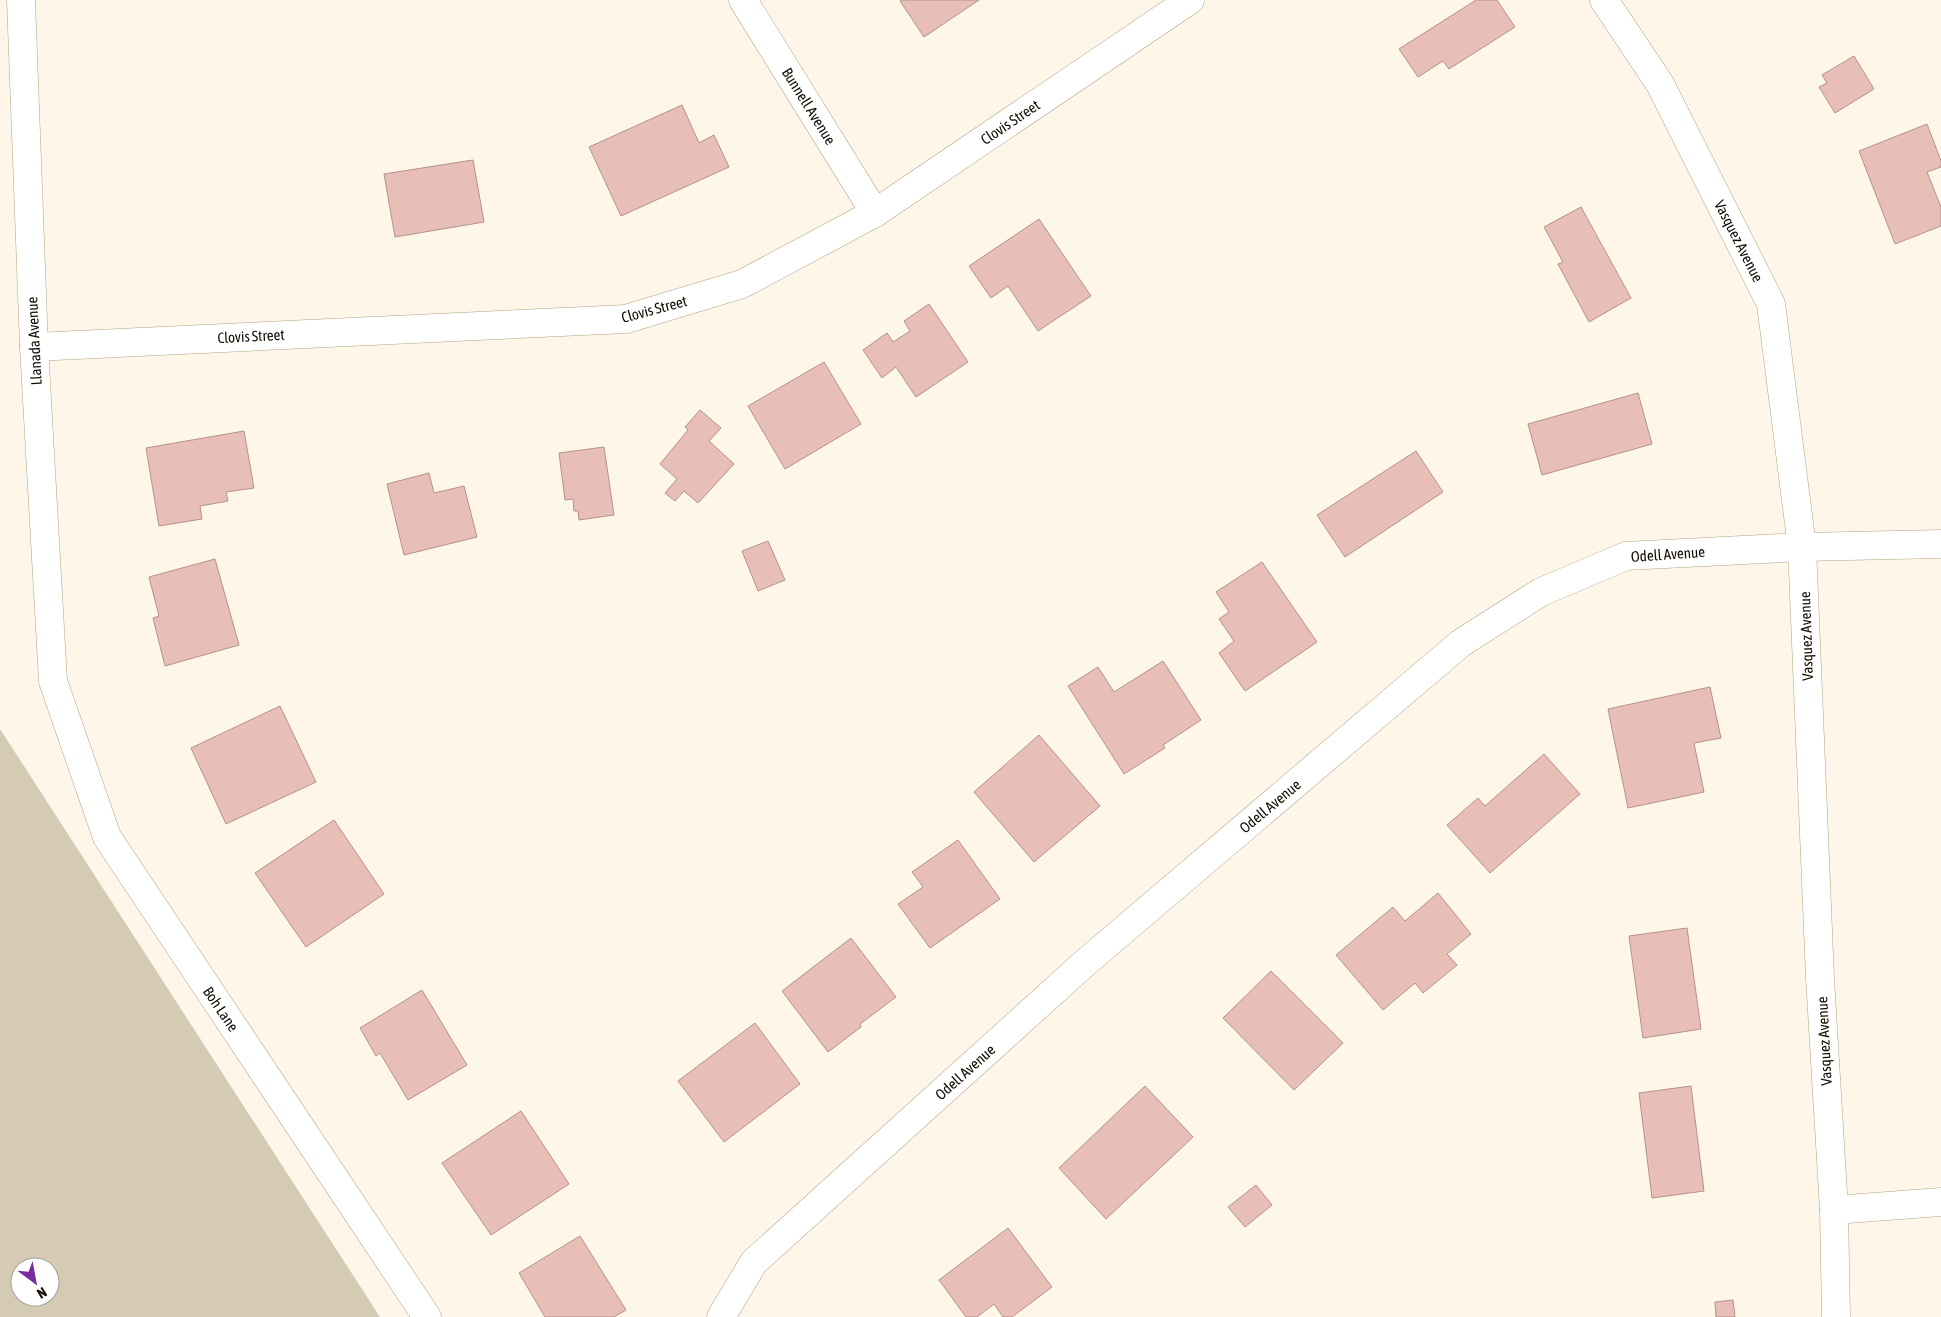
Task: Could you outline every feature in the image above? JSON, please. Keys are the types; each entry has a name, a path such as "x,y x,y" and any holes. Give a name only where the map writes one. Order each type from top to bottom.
{"street":[{"name":"Llanada Avenue","path":"21,0 34,347 53,681"},
{"name":"Bunnell Avenue","path":"743,0 875,213"},
{"name":"Clovis Street","path":"34,347 626,319 742,284 875,213 1190,0"},
{"name":"Vasquez Avenue","path":"1604,0 1660,84 1771,304 1802,546 1820,978 1834,1210 1836,1317"},
{"name":"Odell Avenue","path":"721,1317 754,1262 1086,962 1461,643 1541,592 1626,556 1802,546 1941,544"},
{"name":"Boh Lane","path":"53,681 107,837 428,1317"},
{"path":"1834,1210 1941,1202"}],"shaded area":[{"path":"0,729 380,1317 0,1317"}],"building":[{"path":"979,0 924,37 900,1"},
{"path":"1476,0 1497,0 1515,27 1449,69 1443,61 1418,77 1399,49"},
{"path":"1854,56 1874,89 1835,113 1819,87 1827,83 1822,75"},
{"path":"682,105 699,143 714,135 729,167 621,216 589,147"},
{"path":"1927,124 1941,161 1941,167 1927,172 1941,207 1941,226 1895,244 1859,151"},
{"path":"473,160 484,222 395,237 384,174"},
{"path":"1581,207 1631,298 1589,322 1558,264 1563,262 1544,227"},
{"path":"1039,219 1091,296 1038,331 1008,286 991,298 969,266"},
{"path":"929,304 968,362 916,397 896,367 882,378 863,350 887,333 893,342 910,331 904,321"},
{"path":"824,362 861,424 785,469 748,406"},
{"path":"1638,393 1652,444 1542,475 1528,424"},
{"path":"700,410 721,428 709,441 734,464 698,503 684,491 675,501 665,493 677,479 660,464 688,430 685,427"},
{"path":"244,431 254,488 226,492 228,501 200,506 202,519 159,526 146,448"},
{"path":"604,447 614,515 579,520 578,511 574,511 573,499 565,500 559,453"},
{"path":"1416,451 1443,492 1345,557 1317,515"},
{"path":"429,473 434,493 464,486 477,537 404,555 387,484"},
{"path":"768,541 785,580 758,591 742,551"},
{"path":"215,559 239,645 165,666 153,618 159,616 149,577"},
{"path":"1262,562 1317,642 1245,691 1219,653 1234,641 1219,619 1229,612 1216,592"},
{"path":"1163,661 1201,720 1163,745 1165,748 1124,774 1068,686 1098,667 1114,692"},
{"path":"1710,687 1721,738 1694,743 1704,792 1628,808 1608,709"},
{"path":"280,706 316,782 226,824 191,748"},
{"path":"1039,735 1100,806 1034,862 974,792"},
{"path":"1544,754 1580,794 1490,873 1447,825 1478,798 1485,806"},
{"path":"334,820 384,894 306,947 255,873"},
{"path":"958,840 1000,899 930,948 898,904 923,887 912,872"},
{"path":"1438,893 1471,934 1447,954 1457,965 1423,993 1415,983 1383,1010 1336,955 1393,907 1405,921"},
{"path":"1687,928 1701,1029 1643,1038 1629,936"},
{"path":"851,938 896,997 860,1024 861,1027 828,1052 782,991"},
{"path":"1271,971 1343,1043 1294,1090 1223,1018"},
{"path":"422,990 467,1065 408,1100 380,1053 376,1056 360,1028"},
{"path":"755,1023 800,1084 724,1142 678,1081"},
{"path":"1145,1086 1193,1137 1106,1219 1059,1168"},
{"path":"1691,1086 1704,1191 1652,1198 1639,1093"},
{"path":"521,1111 569,1184 491,1235 442,1163"},
{"path":"1256,1185 1272,1205 1245,1227 1228,1207"},
{"path":"1008,1228 1052,1287 1012,1317 1003,1317 994,1304 977,1317 966,1317 939,1280"},
{"path":"580,1236 626,1310 614,1317 545,1317 519,1273"},
{"path":"1733,1300 1735,1317 1716,1317 1715,1302"}]}
